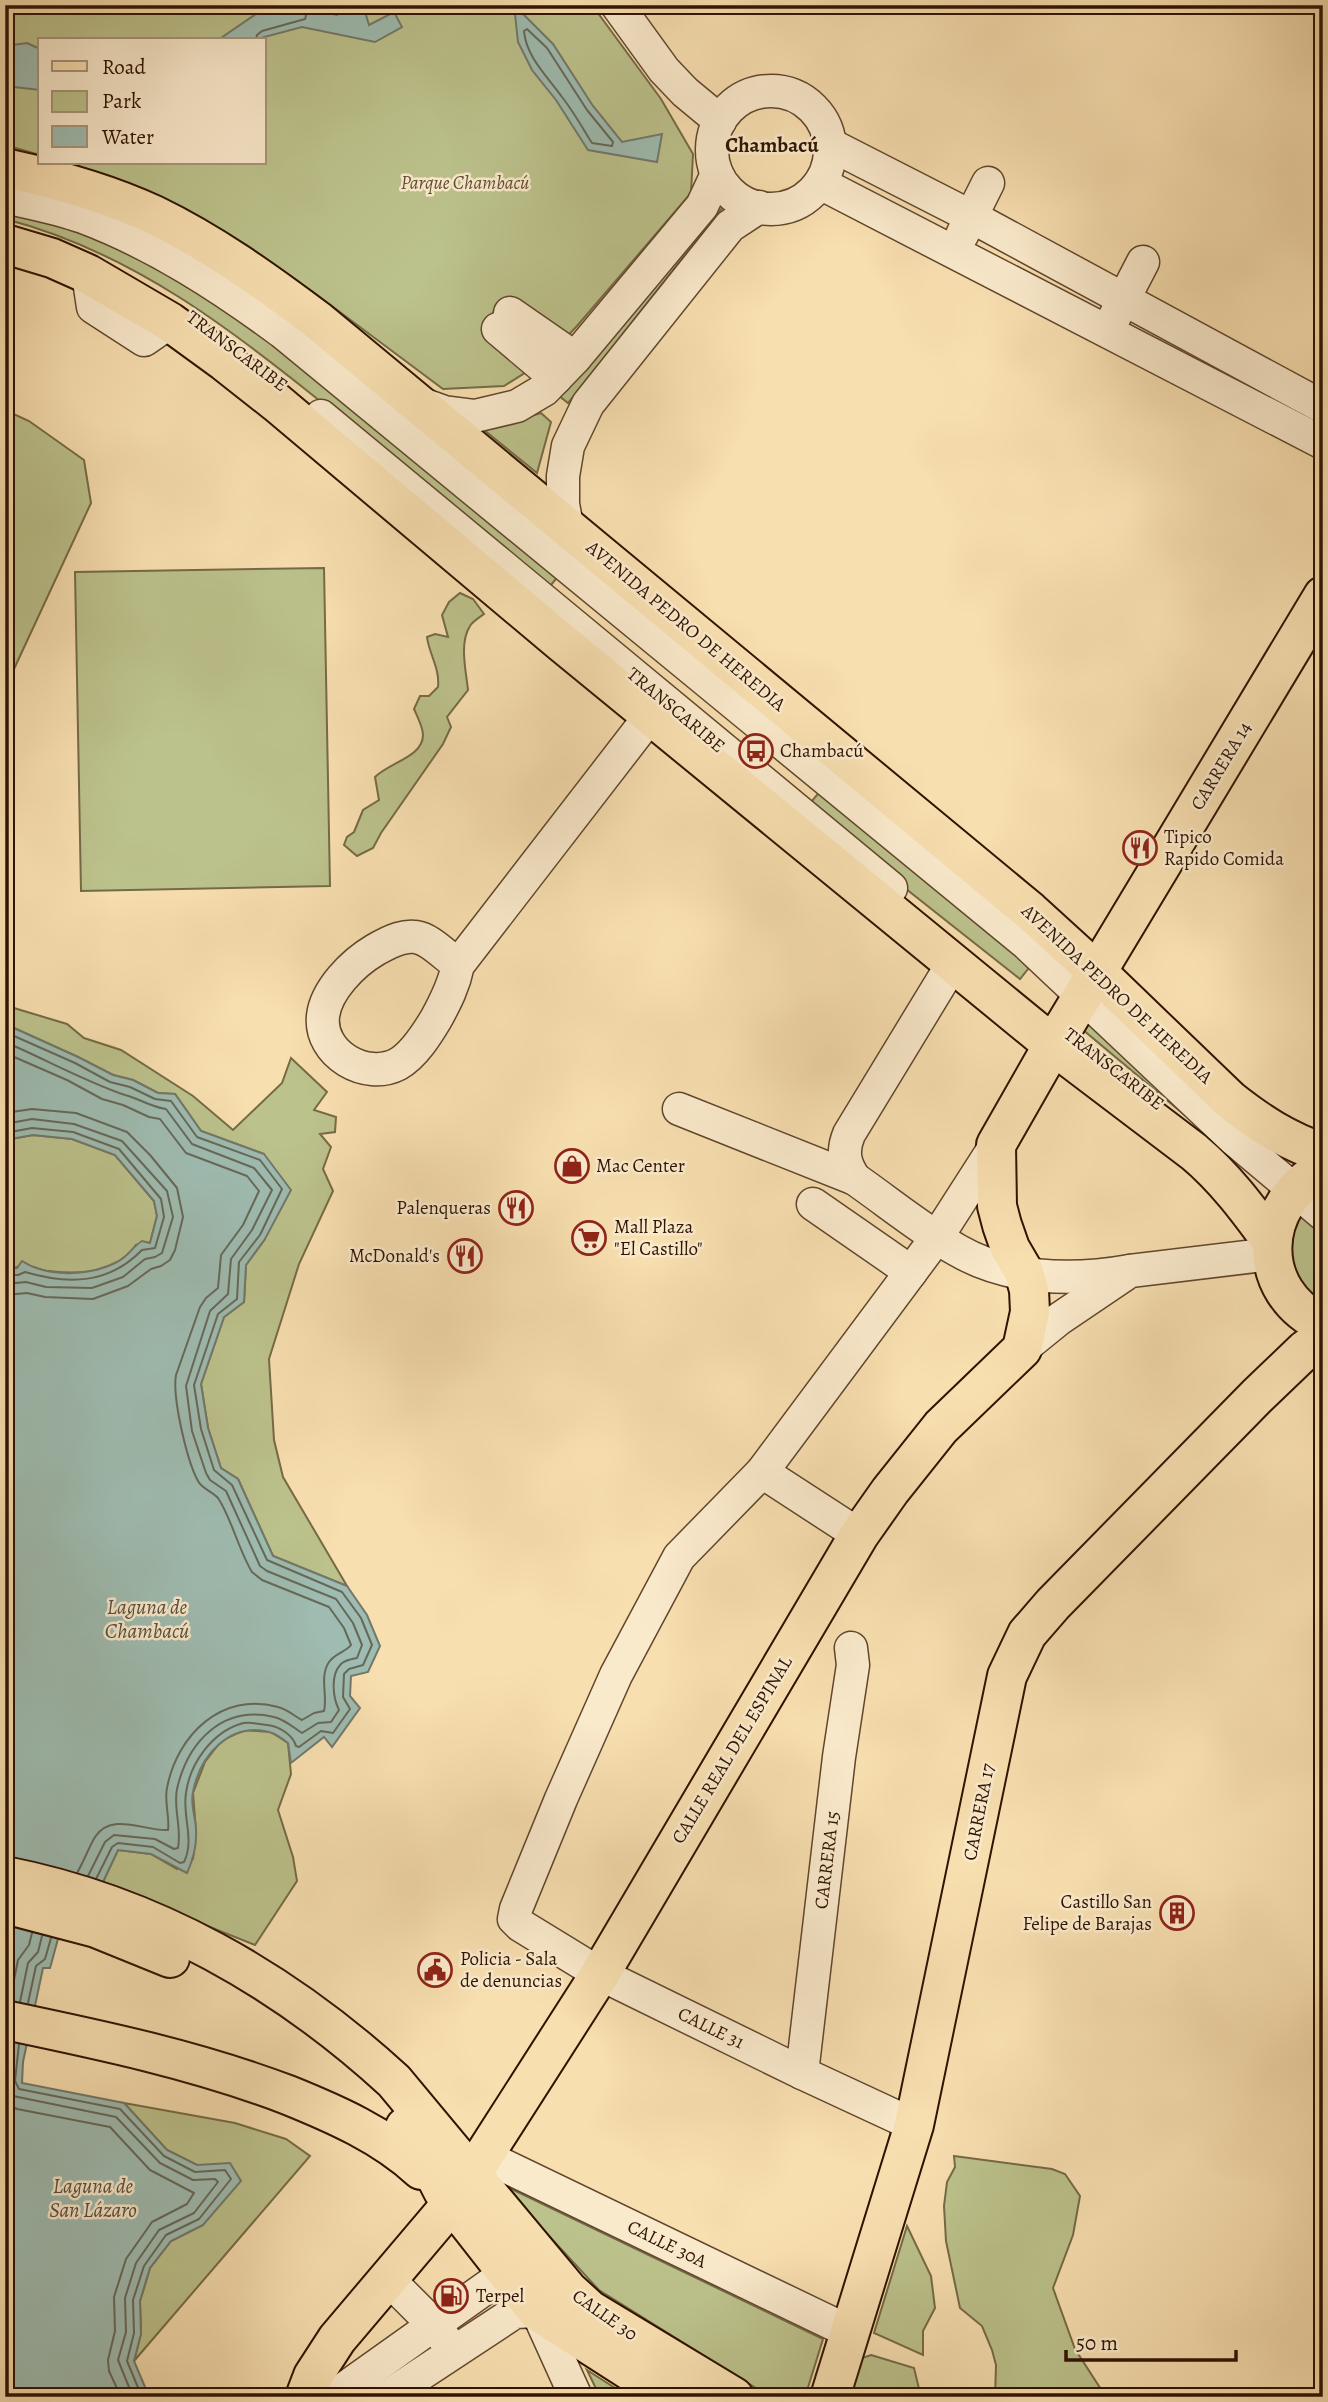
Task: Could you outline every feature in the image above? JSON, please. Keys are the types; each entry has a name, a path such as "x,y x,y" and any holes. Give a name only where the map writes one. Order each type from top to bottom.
{"main road":[{"name":"AVENIDA PEDRO DE HEREDIA","path":"5,168 90,190 153,215 200,240 262,279 418,402 1020,903 1090,984 1246,1113 1278,1134 1323,1153"},
{"path":"5,244 52,258 88,274 170,322 277,402 951,967 1057,1037 1215,1170 1236,1193 1272,1248"},
{"name":"CARRERA 14","path":"1090,984 1323,596"},
{"path":"1021,1349 1028,1331 1029,1290 1024,1272 1010,1248 997,1206 996,1145 1090,984"},
{"path":"1300,1187 1276,1222 1272,1248 1278,1279 1291,1301 1310,1318 1323,1324"},
{"name":"CARRERA 17","path":"830,2397 915,2125 1007,1676 1027,1634 1052,1604 1248,1406 1305,1350 1323,1337"},
{"name":"CALLE REAL DEL ESPINAL","path":"305,2397 324,2357 463,2181 600,1975 859,1535 941,1427 1021,1349"},
{"path":"5,1876 91,1898 151,1921 251,1971 302,2004 334,2028 463,2181"},
{"path":"5,1904 96,1928 192,1968 239,1993 325,2052 380,2083"},
{"path":"5,2020 204,2066 305,2102 353,2123 416,2165 463,2181"},
{"name":"CALLE 30","path":"463,2181 508,2272 537,2311 671,2397"},
{"name":"CALLE 30","path":"463,2181 568,2290 590,2309 734,2397"}],"street":[{"path":"617,5 664,70 685,92 720,121"},
{"path":"765,91 784,92 802,99 816,111 826,127 831,145 829,165 820,183 808,196 793,205 776,208 759,207 742,201 727,189 712,156 713,138 720,121 731,106 747,96 765,91"},
{"path":"831,145 972,217 1323,407"},
{"path":"418,402 444,412 475,416 517,406 544,390 566,368 702,206 718,174"},
{"path":"820,183 1323,443"},
{"path":"953,252 988,183"},
{"name":"TRANSCARIBE","path":"5,197 82,217 132,239 175,261 249,307 282,332 1016,936 1090,984 1212,1119 1300,1187 1323,1214"},
{"path":"567,526 563,504 563,476 568,446 588,404 730,226 759,207"},
{"name":"TRANSCARIBE","path":"5,225 40,236 105,264 168,300 234,346 356,444 1057,1037 1300,1187 1323,1234"},
{"path":"1107,332 1143,262"},
{"path":"88,274 93,307 121,340 144,340 170,322"},
{"path":"504,321 566,368"},
{"name":"TRANSCARIBE","path":"282,332 362,357"},
{"path":"458,965 425,938 416,936 387,943 368,954 337,986 327,1003 323,1017 324,1031 331,1047 356,1066 384,1069 400,1063 430,1030 453,986 458,965 651,715"},
{"path":"855,1178 848,1169 845,1158 844,1146 849,1134 951,967"},
{"name":"CALLE REAL DEL ESPINAL","path":"679,1109 855,1178 923,1256 978,1260 1024,1272 1067,1277 1130,1271 1272,1248"},
{"path":"859,1535 762,1472 923,1256 996,1145"},
{"path":"813,1204 923,1256"},
{"path":"884,1242 923,1256"},
{"name":"CALLE REAL DEL ESPINAL","path":"1021,1349 1088,1298 1130,1271"},
{"name":"CALLE 31","path":"762,1472 679,1557 611,1687 561,1799 514,1919 520,1926 600,1975 915,2125"},
{"name":"CARRERA 15","path":"802,2073 839,1757 853,1665 851,1648"},
{"name":"CALLE 30A","path":"463,2181 850,2332"},
{"path":"336,2397 508,2272"},
{"path":"388,2279 434,2325 454,2351"},
{"path":"386,2397 515,2312 537,2311 576,2397"}],"green space":[{"name":"Parque Chambacú","path":"5,5 592,5 661,99 693,154 691,193 544,361 504,386 443,389 262,257 161,200 71,164 266,164 266,38 38,38 38,154 5,145"},
{"path":"721,198 727,202 568,403 558,395"},
{"path":"5,206 127,249 206,294 275,341 560,574 547,590 331,410 256,351 178,296 95,251 51,233 5,219"},
{"path":"5,410 29,421 84,460 91,503 14,669 5,676"},
{"path":"541,413 551,422 537,473 484,430"},
{"path":"324,568 330,886 81,891 75,572"},
{"path":"460,593 473,599 484,614 471,624 465,641 468,690 447,717 451,727 443,744 373,848 357,856 344,845 347,837 354,832 363,810 379,800 375,777 412,754 422,743 422,729 414,709 420,696 429,696 438,687 427,637 435,634 448,637 442,615 449,602"},
{"path":"823,788 1032,964 1020,979 805,809"},
{"path":"5,1001 14,1008 67,1024 84,1038 121,1050 193,1096 233,1130 282,1083 291,1058 327,1092 314,1110 336,1117 335,1132 320,1134 331,1147 323,1169 333,1191 299,1264 269,1359 274,1440 283,1477 347,1586 273,1556 238,1479 221,1468 208,1428 201,1384 224,1317 244,1302 246,1265 265,1239 264,1154 201,1131 175,1094 158,1093 133,1080 113,1075 5,1024"},
{"path":"1091,1016 1242,1163 1082,1029"},
{"path":"33,1135 72,1139 115,1155 154,1201 157,1216 150,1243 136,1245 118,1261 97,1270 61,1272 27,1266 5,1269 5,1140"},
{"path":"1323,1191 1323,1309 1292,1269 1289,1247 1294,1224 1306,1205"},
{"path":"244,1730 271,1732 288,1743 291,1774 278,1810 293,1857 297,1881 255,1945 102,1884 118,1850 151,1854 177,1869 193,1859 196,1831 193,1793 205,1762 221,1741"},
{"path":"124,2103 235,2123 286,2139 310,2156 134,2361 141,2334 140,2301 150,2268 171,2241 203,2225 197,2165 167,2150"},
{"path":"954,2156 1052,2169 1065,2174 1080,2196 1073,2235 1053,2288 1075,2349 1106,2397 995,2397 996,2365 992,2350 982,2326 960,2308 946,2241 944,2206 947,2182 955,2167"},
{"path":"501,2184 823,2339 805,2397 770,2397 599,2290"},
{"path":"907,2226 931,2276 935,2308 923,2331 923,2355 874,2333"},
{"path":"871,2355 914,2368 921,2397 846,2397 859,2359"},
{"path":"587,2370 629,2397 600,2397"}],"water":[{"path":"269,5 306,5 306,8 337,15 349,5 363,5 369,25 394,12 402,27 375,42 302,27 261,38 221,38"},
{"path":"514,5 553,44 593,106 622,142 662,134 657,162 588,150 556,100 532,70 518,42"},
{"path":"27,43 38,48 38,90 5,86 5,46"},
{"name":"Laguna de Chambacú","path":"5,1024 113,1075 133,1080 158,1093 175,1094 201,1131 264,1154 291,1190 265,1239 246,1265 244,1302 224,1317 201,1384 208,1428 221,1468 238,1479 273,1556 347,1586 367,1615 380,1646 368,1672 351,1676 350,1696 360,1708 332,1747 324,1737 291,1763 288,1743 269,1732 242,1732 219,1744 202,1766 193,1792 196,1841 187,1873 151,1854 118,1850 102,1884 58,1939 50,1968 43,1968 23,2062 22,2083 124,2103 167,2150 197,2165 230,2163 241,2181 203,2225 171,2241 150,2268 140,2301 141,2334 134,2361 145,2387 153,2397 5,2397 5,1269 17,1268 22,1261 44,1270 69,1273 106,1267 121,1260 142,1241 150,1243 157,1216 154,1201 115,1155 72,1139 33,1135 5,1140"}],"place":[{"name":"Chambacú","path":"756,751"},
{"name":"Tipico Rapido Comida","path":"1140,848"},
{"name":"Mac Center","path":"572,1166"},
{"name":"Palenqueras","path":"516,1208"},
{"name":"Mall Plaza \"El Castillo\"","path":"589,1238"},
{"name":"McDonald's","path":"465,1256"},
{"name":"Castillo San Felipe de Barajas","path":"1177,1913"},
{"name":"Policia - Sala de denuncias","path":"435,1970"},
{"name":"Terpel","path":"451,2296"}],"district":[{"name":"Chambacú","path":"772,145"}],"water label":[{"name":"Laguna de San Lázaro","path":"93,2198"}]}
